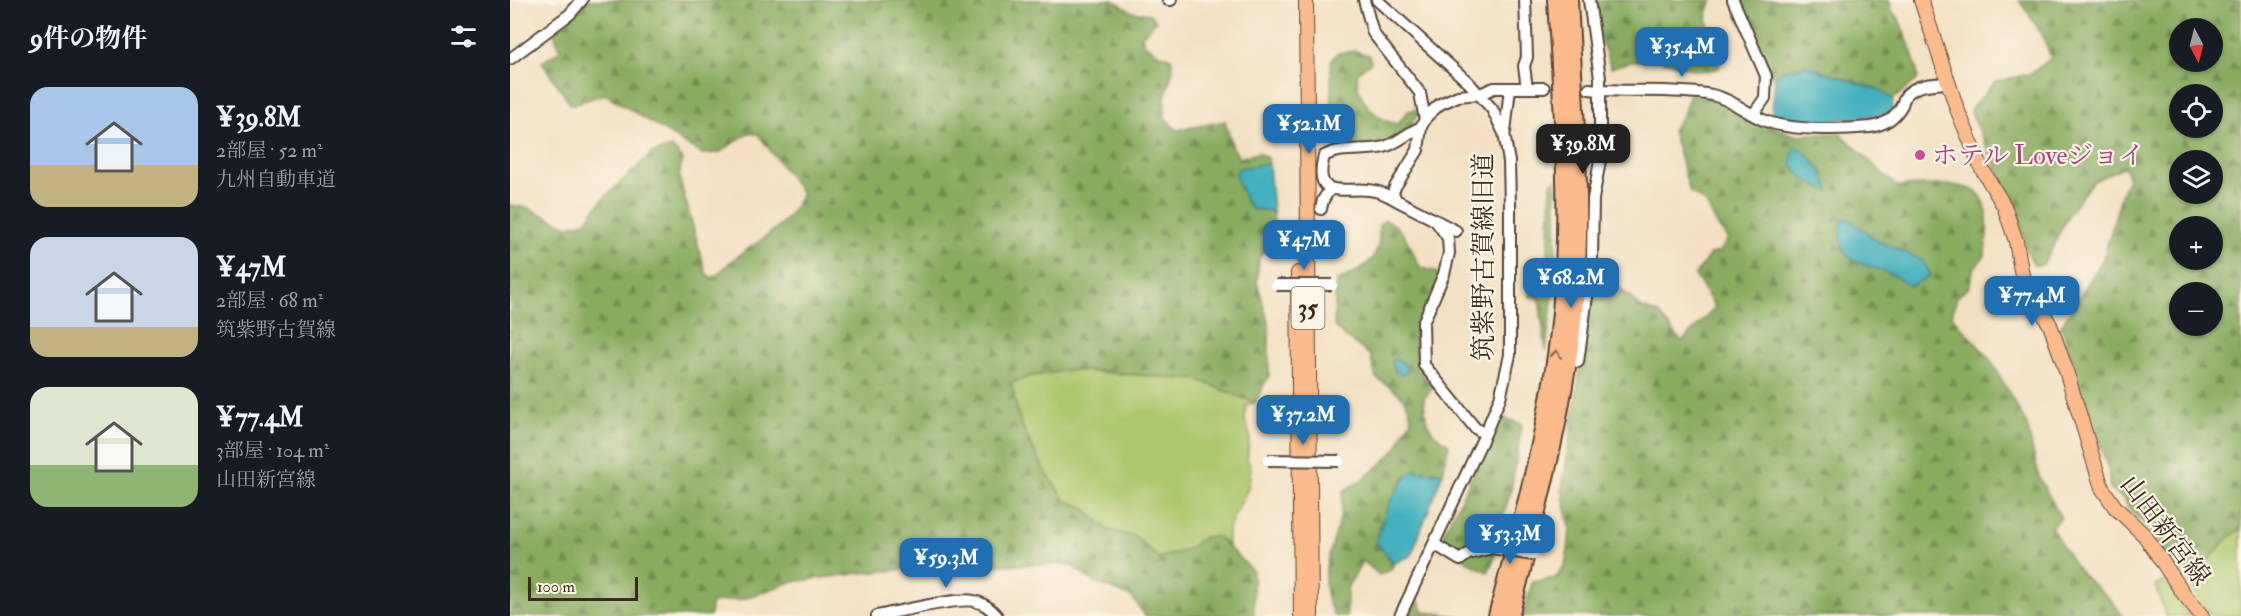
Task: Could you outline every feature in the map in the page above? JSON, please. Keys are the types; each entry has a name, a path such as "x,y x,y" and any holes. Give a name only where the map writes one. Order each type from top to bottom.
{"highway":[{"path":"1497,616 1545,424 1562,302 1565,181 1556,0"},
{"path":"1510,616 1556,434 1574,303 1578,246 1578,163 1569,0"}],"main road":[{"name":"35","path":"1298,0 1301,616"},
{"name":"35","path":"1306,0 1311,616"},
{"name":"山田新宮線","path":"1920,0 1947,83 1982,169 2004,206 2016,241 2022,276 2050,325 2102,488 2115,507 2145,536 2184,594 2202,616"}],"street":[{"path":"510,59 570,14 582,0"},
{"path":"1364,0 1373,33 1420,93 1423,124 1418,150 1395,187 1393,193 1396,200"},
{"name":"筑紫野古賀線旧道","path":"1377,0 1480,94 1492,109 1504,133 1509,162 1510,355 1500,398 1400,616"},
{"path":"1525,0 1527,57 1524,66 1527,88"},
{"path":"1578,362 1592,260 1593,199 1600,160 1594,89 1600,78 1589,0"},
{"path":"1733,0 1766,76 1765,98 1753,115"},
{"path":"1594,89 1694,92 1716,96 1779,126 1870,127 1893,118 1907,94 1923,85 1947,83"},
{"path":"1504,133 1510,87"},
{"path":"1456,231 1386,194 1370,190 1333,191 1323,180 1324,156 1337,151 1382,147 1398,142 1423,124 1440,104 1458,96 1480,94 1494,88 1544,88"},
{"path":"1321,209 1323,200 1330,189"},
{"path":"1435,220 1448,238 1449,253 1444,274 1423,323 1424,365 1475,428 1485,434"},
{"path":"1276,285 1332,285"},
{"path":"1268,460 1339,461"},
{"path":"1434,544 1460,561 1468,554 1492,548 1538,556"},
{"path":"878,616 973,600 989,606 996,616"}],"green space":[{"path":"586,0 1113,0 1132,12 1150,14 1156,21 1142,36 1144,44 1171,58 1173,70 1165,97 1165,118 1177,130 1225,121 1232,145 1239,158 1258,153 1268,158 1269,164 1257,165 1245,200 1252,209 1273,211 1274,225 1269,243 1259,259 1257,282 1269,325 1269,375 1255,403 1199,380 1099,371 1068,370 1032,376 1011,383 1020,422 1044,470 1065,500 1083,507 1108,530 1134,536 1159,558 1189,549 1204,537 1218,537 1253,571 1254,616 1145,616 1132,597 1095,582 1068,564 930,567 791,582 743,599 714,602 711,605 710,616 510,616 510,205 528,208 567,226 586,222 600,202 652,153 672,147 682,158 679,177 706,273 712,278 780,225 789,216 802,193 758,134 748,133 719,153 702,154 605,94 571,105 542,62 560,51 554,33 573,16"},
{"path":"1592,0 1713,0 1707,17 1719,68 1704,71 1659,60 1646,60 1611,68 1594,20"},
{"path":"1737,0 1889,0 1911,49 1918,75 1917,80 1893,99 1882,91 1807,66 1784,70 1775,77 1769,75 1760,49"},
{"path":"2019,0 2241,0 2241,528 2223,543 2204,566 2184,571 2157,544 2148,528 2129,508 2124,499 2110,489 2108,469 2061,326 2103,259 2128,178 2125,166 2092,182 2070,212 2044,264 2035,266 2027,252 2016,204 2009,197 1970,110 1995,82 2032,73 2051,58 2042,34"},
{"path":"1355,51 1369,55 1371,62 1358,72 1358,81 1363,98 1374,113 1398,124 1407,112 1415,109 1418,115 1406,132 1369,148 1351,147 1336,142 1332,133 1331,61 1338,53"},
{"path":"1690,94 1728,103 1753,119 1794,135 1840,133 1896,186 1964,187 1980,195 1984,201 1987,216 1985,256 1974,268 1969,287 1957,297 1952,316 1992,362 2027,425 2039,477 2061,518 2051,527 2078,570 2114,604 2122,616 1523,616 1532,582 1556,578 1565,566 1570,527 1562,491 1594,270 1606,275 1642,308 1659,314 1682,342 1715,307 1695,275 1710,254 1720,252 1728,238 1719,228 1705,202 1690,192 1672,130 1683,115"},
{"path":"1556,179 1556,267 1546,351 1539,298 1529,296 1533,280 1548,254 1551,183"},
{"path":"1385,220 1392,223 1402,233 1420,267 1436,272 1442,280 1418,340 1429,366 1423,376 1434,387 1424,398 1427,420 1432,431 1449,444 1443,473 1433,471 1404,478 1380,526 1388,558 1394,563 1391,570 1379,575 1363,561 1347,588 1347,616 1334,616 1327,599 1326,566 1341,515 1343,491 1364,478 1390,456 1411,422 1408,407 1401,395 1376,378 1370,355 1334,326 1336,282 1370,262 1378,247 1379,225"},
{"path":"1068,370 1199,380 1255,403 1246,405 1245,420 1250,436 1247,458 1251,469 1248,488 1228,529 1228,546 1218,537 1204,537 1189,549 1159,558 1134,536 1108,530 1083,507 1065,500 1044,470 1020,422 1011,383 1032,376"},
{"path":"1500,417 1522,424 1511,491 1501,523 1494,560 1488,572 1468,562 1455,552 1443,534"},
{"path":"2241,528 2241,616 2213,616 2201,605 2184,571 2204,566 2223,543"},
{"path":"2167,579 2177,600 2190,616 2166,616 2155,586"},
{"path":"1412,600 1418,600 1424,612 1461,616 1405,616"}],"water":[{"path":"1807,66 1882,91 1893,99 1892,111 1828,121 1793,122 1775,119 1772,112 1775,77 1784,70"},
{"path":"1794,147 1806,153 1816,164 1829,191 1807,181 1791,164"},
{"path":"1269,164 1273,211 1252,209 1245,200 1235,174 1240,168"},
{"path":"1843,219 1849,219 1878,241 1922,260 1931,275 1911,286 1887,272 1854,260 1843,248 1841,224"},
{"path":"1394,360 1404,363 1407,373 1400,375 1395,371 1392,363"},
{"path":"1416,469 1443,473 1411,556 1394,563 1376,542 1386,512 1396,492"}],"place":[{"name":"ホテル Loveジョイ","path":"1920,155"}]}
